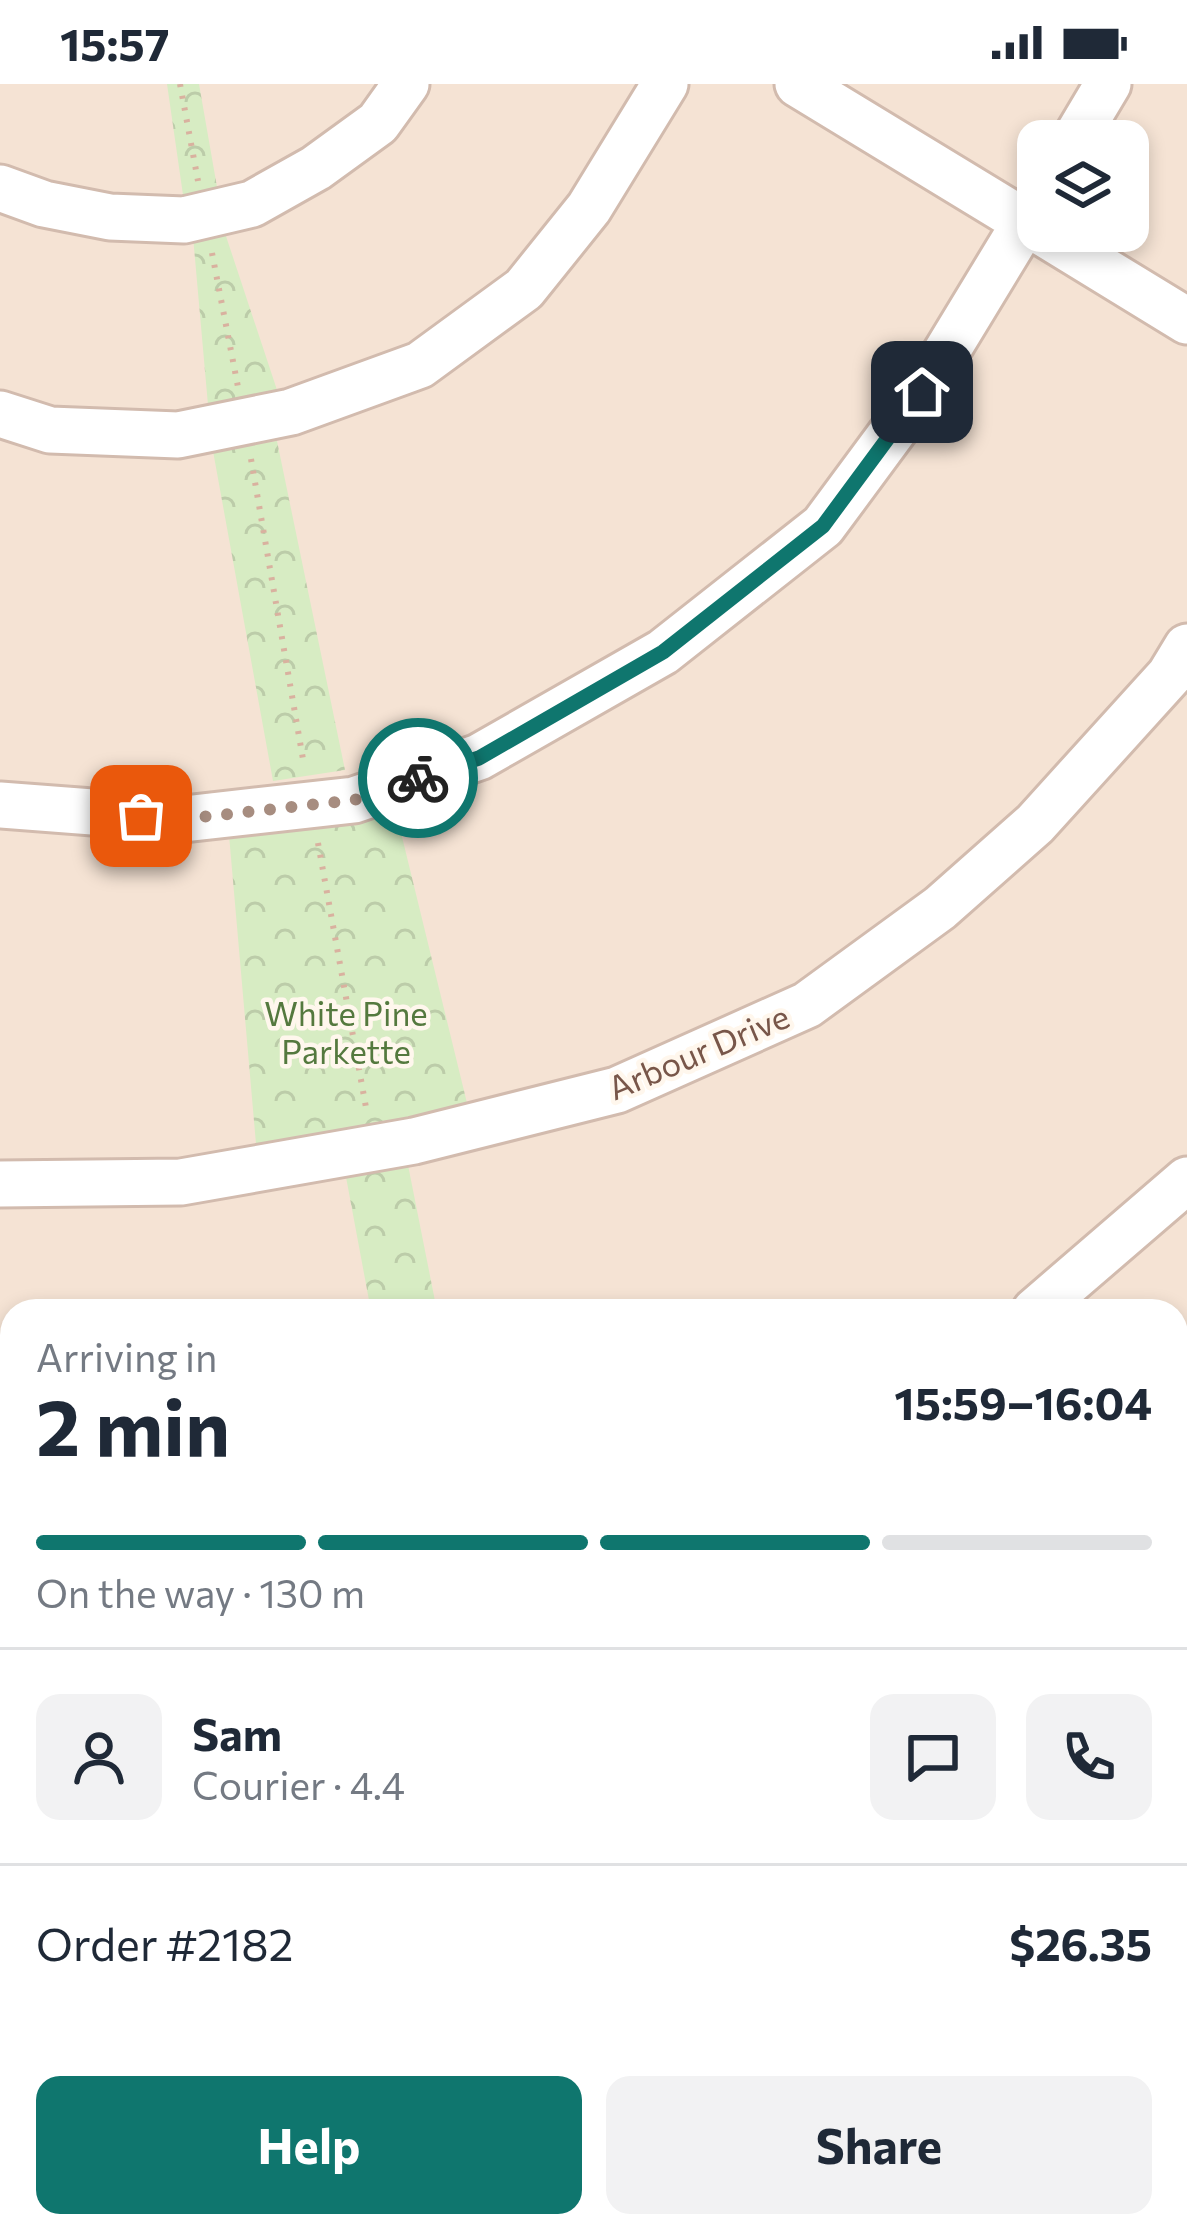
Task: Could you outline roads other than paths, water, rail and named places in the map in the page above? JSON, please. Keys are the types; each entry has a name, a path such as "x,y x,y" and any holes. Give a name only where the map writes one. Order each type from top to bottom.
{"street":[{"path":"0,188 44,205 110,217 184,220 252,204 316,168 377,123 406,84"},
{"path":"0,414 50,430 178,435 291,412 420,365 524,289 589,208 665,84"},
{"path":"799,84 1017,211"},
{"path":"1087,120 1108,84"},
{"path":"0,805 184,819 354,800 479,758 663,652 823,526 922,392 1017,248"},
{"path":"1082,252 1187,321"},
{"name":"Arbour Drive","path":"0,1184 182,1181 414,1141 617,1090 807,1005 940,908 1035,824 1170,675 1187,647"},
{"path":"1050,1299 1187,1180"}],"park label":[{"name":"White Pine Parkette","path":"346,1031"}]}
